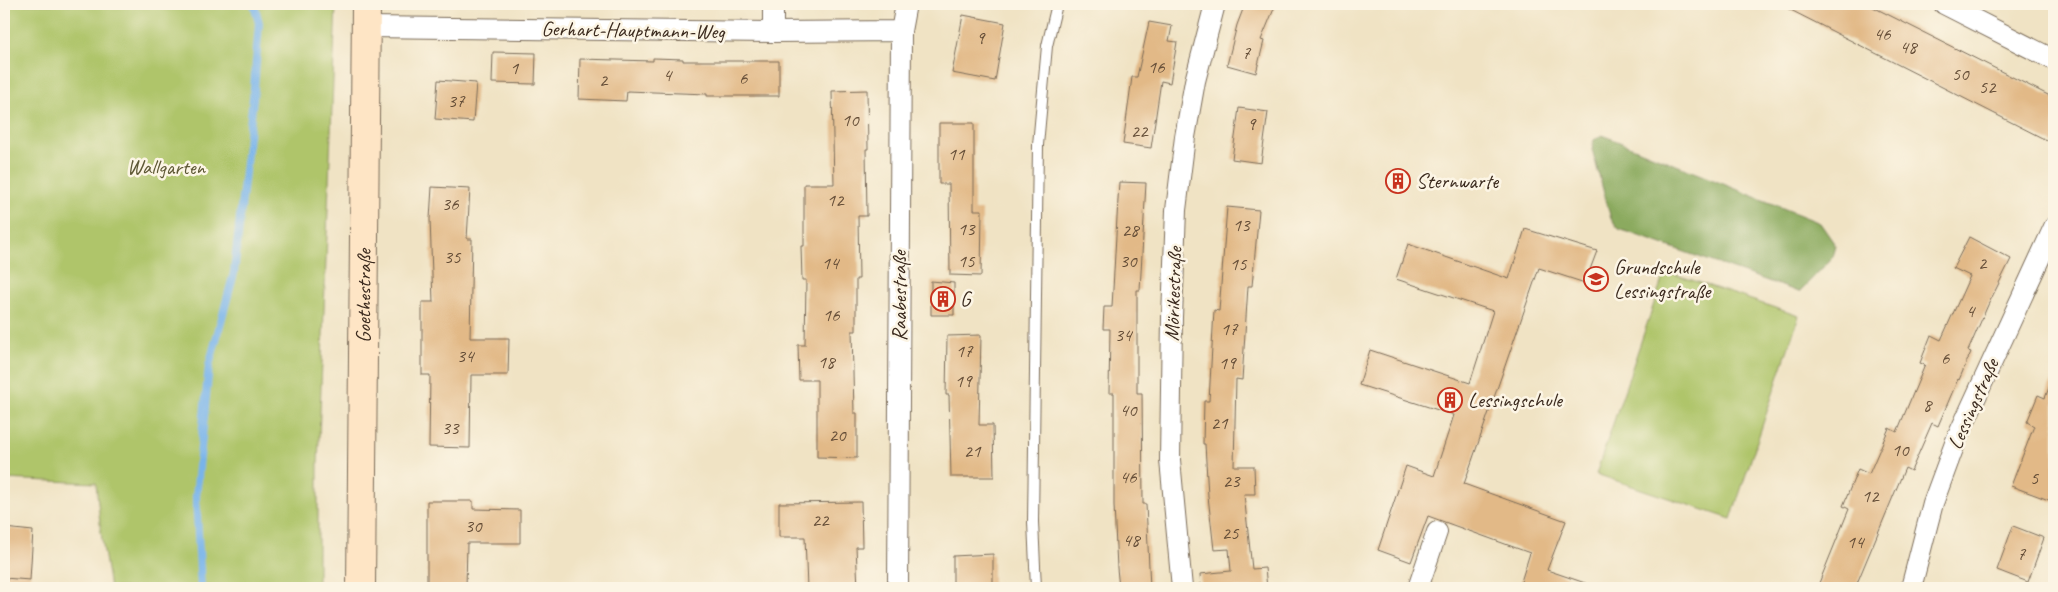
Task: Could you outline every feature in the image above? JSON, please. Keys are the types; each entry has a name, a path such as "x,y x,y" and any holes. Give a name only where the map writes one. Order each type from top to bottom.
{"main road":[{"name":"Goethestraße","path":"361,588 366,16"}],"street":[{"path":"772,32 773,4"},
{"name":"Raabestraße","path":"898,588 901,31 906,4"},
{"name":"Mörikestraße","path":"1182,588 1170,460 1171,346 1176,210 1185,137 1195,81 1215,4"},
{"path":"1944,4 2054,60"},
{"name":"Gerhart-Hauptmann-Weg","path":"366,16 772,32 901,31"},
{"name":"Lessingstraße","path":"1912,588 1933,503 1957,438 2054,227"},
{"path":"1418,588 1437,532"}],"lane":[{"path":"1036,588 1033,522 1038,145 1047,46 1057,4"}],"green space":[{"name":"Wallgarten","path":"4,4 336,4 318,464 318,588 110,588 101,533 96,483 4,479 4,112 7,88 3,36"},
{"path":"1602,135 1820,223 1836,246 1833,257 1799,292 1619,229 1611,219 1592,149 1594,140"},
{"path":"1665,271 1799,316 1731,519 1596,474"}],"building":[{"path":"1245,4 1276,4 1261,40 1264,41 1256,73 1227,65 1237,25"},
{"path":"1779,4 1867,4 2054,98 2054,144"},
{"path":"963,15 1005,23 995,81 952,73"},
{"path":"1149,22 1172,26 1169,41 1177,42 1170,83 1161,81 1151,148 1123,144 1132,77 1137,77"},
{"path":"493,52 536,53 535,84 492,83"},
{"path":"653,58 683,59 683,61 779,61 779,96 707,96 707,94 627,91 626,101 579,99 580,59 653,61"},
{"path":"438,80 476,83 473,122 435,119"},
{"path":"867,90 867,216 858,216 859,279 856,279 856,331 852,331 854,413 857,413 857,458 817,457 817,380 799,380 798,345 805,345 806,280 802,280 801,246 804,246 804,184 834,184 832,91"},
{"path":"1239,108 1268,112 1261,163 1232,159"},
{"path":"939,123 974,123 974,210 982,210 981,276 950,275 949,184 939,184"},
{"path":"1119,182 1146,183 1140,290 1137,290 1137,393 1142,393 1143,504 1146,504 1150,588 1119,588 1117,568 1114,505 1114,393 1109,393 1110,329 1103,329 1104,307 1112,307"},
{"path":"432,187 470,189 467,239 472,239 470,338 509,338 508,375 471,375 470,448 429,447 430,375 422,375 422,302 433,302 430,219"},
{"path":"1227,207 1259,210 1252,286 1248,286 1242,380 1236,379 1234,466 1254,466 1255,494 1244,494 1252,569 1265,568 1267,588 1201,588 1200,574 1231,571 1229,549 1214,550 1205,444 1203,444 1204,401 1209,401 1214,310 1219,311"},
{"name":"Lessingschule","path":"1525,229 1597,251 1585,283 1539,268 1464,484 1566,521 1547,570 1591,585 1590,588 1519,588 1530,553 1428,516 1411,562 1378,550 1406,466 1434,476 1454,415 1359,385 1370,350 1470,383 1493,311 1396,279 1408,244 1509,279"},
{"path":"1969,237 2011,259 1968,351 1971,352 1959,380 1938,426 1932,423 1911,471 1905,468 1855,588 1817,588 1849,509 1843,506 1858,469 1869,474 1889,428 1897,432 1925,365 1920,363 1931,335 1941,340 1970,276 1953,268"},
{"name":"G","path":"931,281 954,283 954,315 931,315"},
{"path":"981,335 979,425 993,425 994,477 951,477 949,395 946,395 947,336"},
{"path":"2053,377 2054,502 2011,486 2034,426 2027,422 2038,395 2045,398"},
{"path":"427,501 473,501 473,509 520,510 520,543 467,543 466,588 427,588"},
{"path":"861,502 862,547 856,547 858,588 807,588 805,537 779,537 779,503"},
{"path":"2013,526 2044,538 2028,582 1997,570"},
{"path":"4,528 33,531 30,580 4,578"},
{"path":"993,554 993,588 953,588 953,556"}],"waterway":[{"path":"201,588 196,497 209,366 234,273 254,89 259,23 254,4"}],"place":[{"name":"Sternwarte","path":"1398,181"},
{"name":"Grundschule Lessingstraße","path":"1596,279"},
{"name":"G","path":"943,299"},
{"name":"Lessingschule","path":"1450,400"}]}
